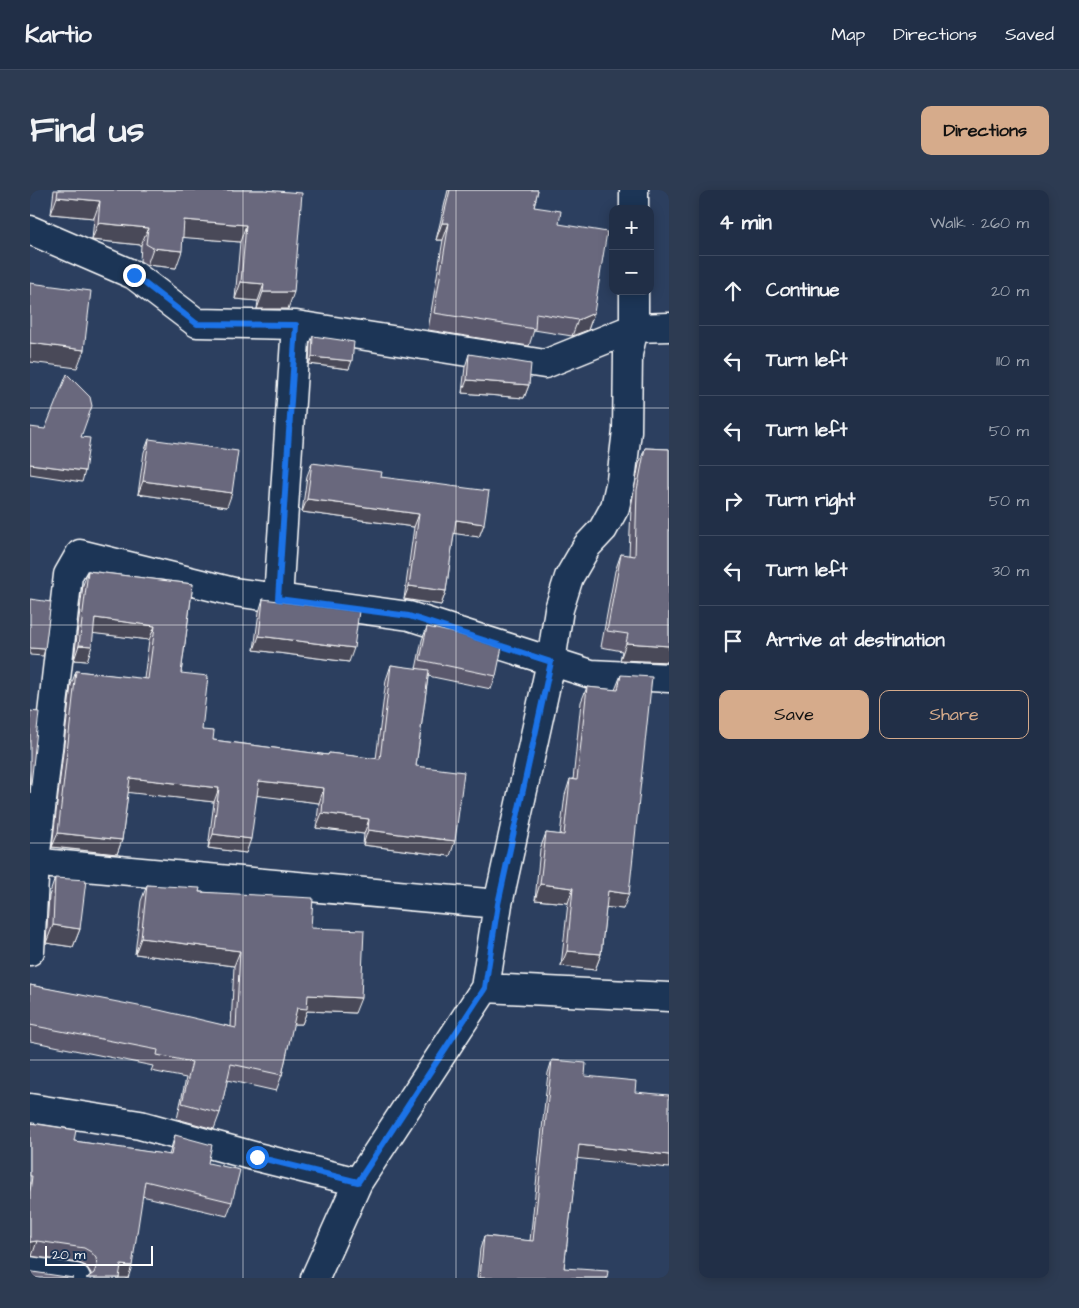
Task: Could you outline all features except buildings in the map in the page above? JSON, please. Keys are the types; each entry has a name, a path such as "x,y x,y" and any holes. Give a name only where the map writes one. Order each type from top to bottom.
{"street":[{"path":"634,190 634,205"},
{"path":"30,230 134,275 197,324 296,325 545,364 634,328 669,327"},
{"path":"315,1278 358,1182 485,988 498,904 551,662 560,609 570,577 587,546 603,529 615,507 627,431 628,354 634,328 634,295"},
{"path":"278,599 296,325"},
{"path":"30,951 33,862 68,575 80,554 234,592 409,616 591,674 669,678"},
{"path":"33,862 498,904"},
{"path":"485,988 669,998"},
{"path":"30,1108 140,1125 358,1182"},
{"path":"30,1271 76,1278"}],"route":[{"path":"134,275 197,324 296,325 278,599 409,616 551,662 498,904 485,988 358,1182 257,1157"}]}
